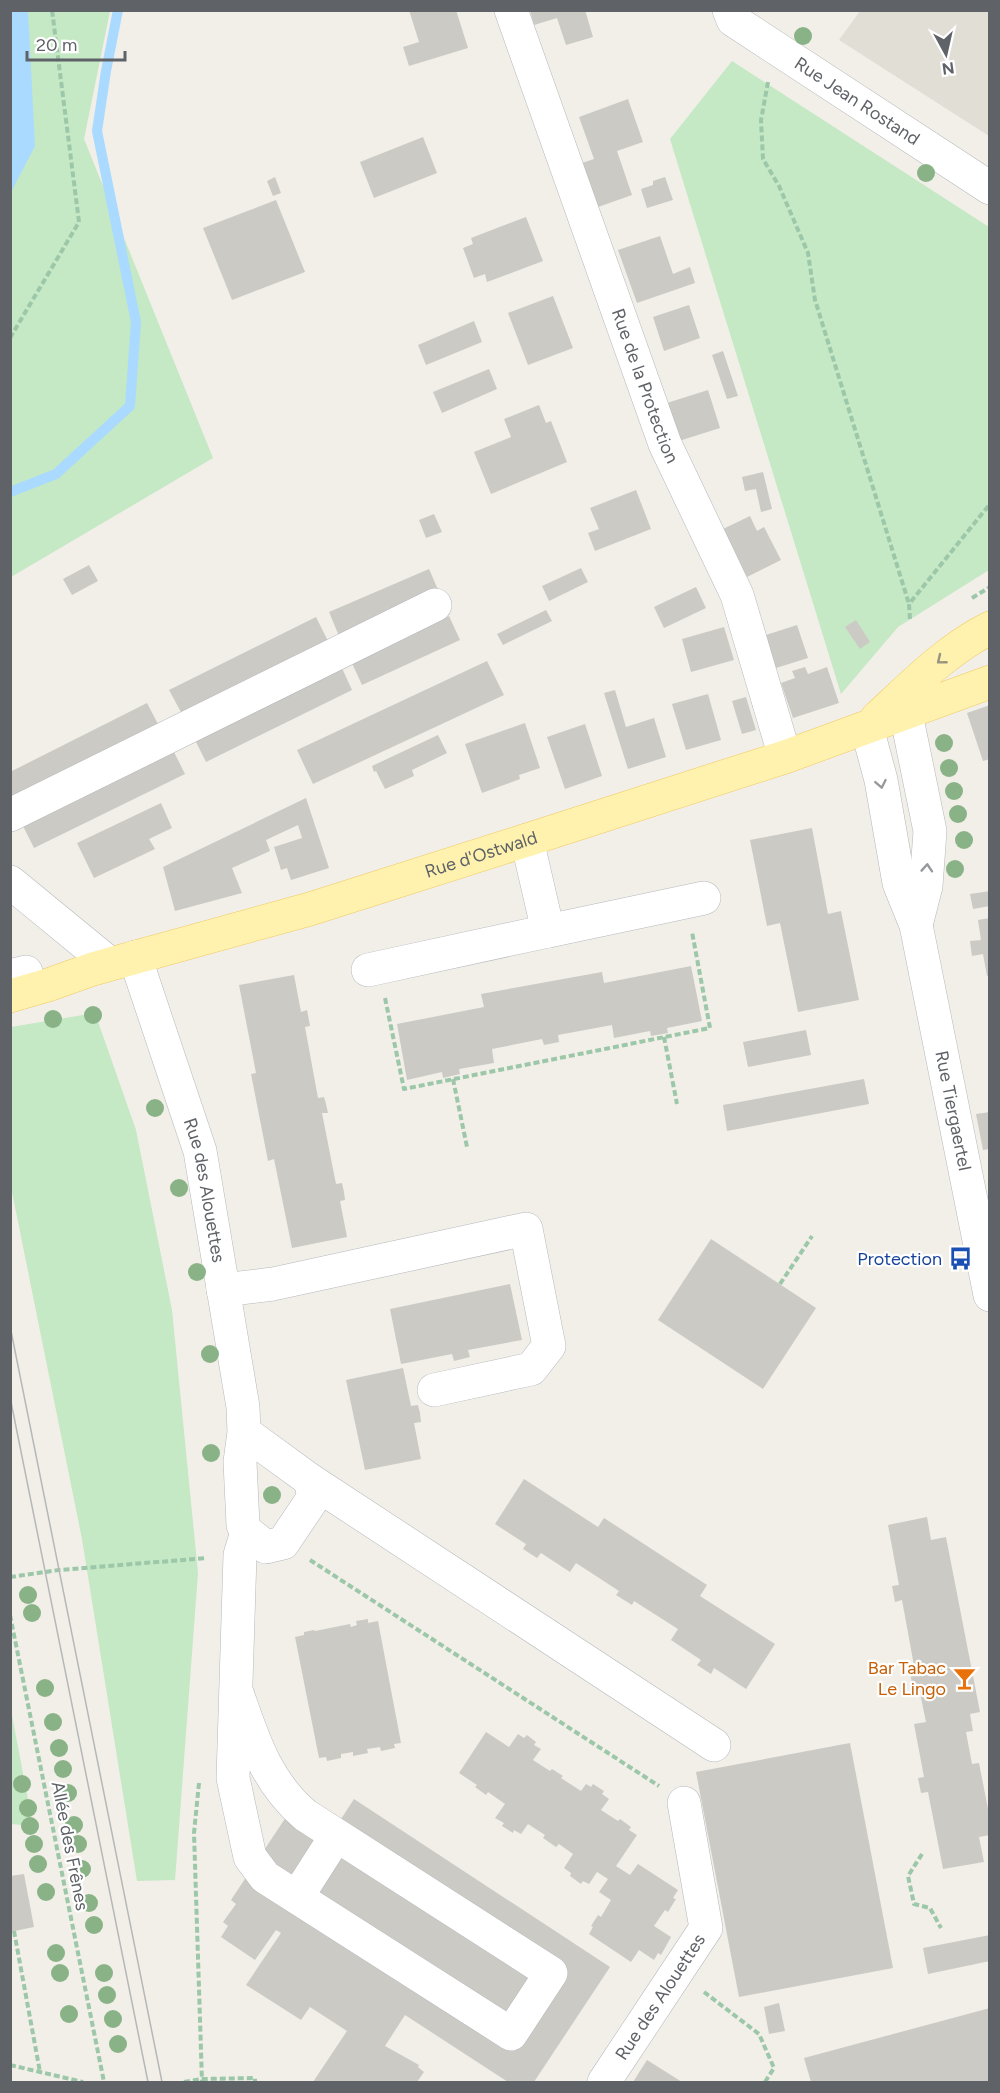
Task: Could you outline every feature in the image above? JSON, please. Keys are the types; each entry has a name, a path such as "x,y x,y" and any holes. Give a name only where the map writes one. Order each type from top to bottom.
{"main road":[{"name":"Rue d'Ostwald","path":"867,728 938,662 973,636 990,627"},
{"name":"Rue d'Ostwald","path":"14,979 48,985 113,964 310,909 785,757 990,682"}],"street":[{"name":"Rue de la Protection","path":"511,10 665,444 737,595 785,757"},
{"name":"Rue Jean Rostand","path":"729,10 734,20 990,188"},
{"path":"10,815 435,604"},
{"name":"Rue Tiergaertel","path":"906,714 930,831 926,886 916,925"},
{"name":"Rue Tiergaertel","path":"867,728 881,780 899,883 916,925 990,1295"},
{"path":"527,840 548,931"},
{"path":"10,882 113,964"},
{"path":"374,969 695,900"},
{"name":"Rue des Alouettes","path":"113,964 200,1151 243,1407 244,1432 240,1462 244,1544 233,1778 250,1857 266,1877 511,2034 551,1973 336,1836"},
{"path":"223,1290 273,1284 526,1229 549,1346 531,1369 434,1390"},
{"path":"244,1432 310,1480 714,1745"},
{"path":"244,1544 266,1547 283,1543 314,1497 310,1480"},
{"path":"236,1690 259,1755 287,1800 304,1815 336,1836 297,1897"},
{"name":"Rue des Alouettes","path":"604,2082 706,1928 684,1803"}],"path":[{"path":"10,338 79,222 52,10"},
{"path":"775,47 761,120 763,159 779,186 808,253 815,300 909,604 910,619"},
{"path":"909,604 990,504"},
{"path":"374,969 404,1089 710,1028 695,900"},
{"path":"663,1037 677,1104"},
{"path":"453,1079 467,1148"},
{"path":"780,1284 812,1236"},
{"path":"283,1543 684,1803"},
{"path":"10,1577 244,1544"},
{"name":"Allée des Frênes","path":"10,1615 104,2082"},
{"path":"922,1854 908,1876 914,1904 930,1908 941,1928"},
{"path":"14,1931 40,2072"},
{"path":"677,1971 759,2034 774,2068 765,2082"},
{"path":"10,2065 83,2082"},
{"path":"184,2082 202,2079 255,2078 255,2082"}],"shaded area":[{"path":"860,11 989,11 989,136 839,40"}],"green space":[{"path":"10,11 110,11 84,139 213,458 11,577"},
{"path":"732,61 989,227 989,570 898,627 841,694 670,139"},
{"path":"95,1013 136,1130 172,1310 198,1573 175,1880 137,1881 82,1539 11,1187 11,1027"},
{"path":"11,1710 33,1826 11,1824"}],"water":[{"path":"11,10 28,11 35,146 11,192"}],"building":[{"path":"409,10 456,10 468,48 409,66 403,47 419,42"},
{"path":"530,10 585,10 593,37 566,45 557,18 534,25"},
{"path":"628,99 643,142 617,151 632,195 598,207 582,163 594,159 579,117"},
{"path":"423,137 437,173 374,198 360,162"},
{"path":"275,177 281,193 273,196 267,181"},
{"path":"665,177 673,200 647,208 641,189"},
{"path":"276,200 305,272 232,300 203,228"},
{"path":"526,217 543,261 487,282 485,274 474,278 463,248 473,244 471,238"},
{"path":"660,236 673,274 690,267 695,283 637,303 618,250"},
{"path":"553,296 573,348 528,365 508,313"},
{"path":"689,305 700,338 664,351 653,317"},
{"path":"474,321 482,342 426,365 418,345"},
{"path":"723,351 738,396 727,399 712,355"},
{"path":"489,369 497,389 442,413 433,392"},
{"path":"708,390 720,428 679,441 667,403"},
{"path":"539,405 546,423 551,421 567,462 491,494 474,452 511,437 504,419"},
{"path":"763,472 772,509 761,512 756,489 745,491 742,477"},
{"path":"636,490 651,529 595,551 588,533 599,529 590,508"},
{"path":"434,514 442,532 426,538 419,520"},
{"path":"750,516 757,531 764,527 781,560 747,577 723,529"},
{"path":"89,565 98,581 72,595 63,579"},
{"path":"581,568 588,582 549,601 542,586"},
{"path":"429,569 439,592 339,636 329,612"},
{"path":"696,587 706,608 664,628 654,607"},
{"path":"546,610 552,621 503,645 497,634"},
{"path":"449,616 460,640 362,685 351,661"},
{"path":"316,617 328,641 182,714 169,690"},
{"path":"856,620 870,642 860,649 845,627"},
{"path":"797,625 808,658 776,668 766,635"},
{"path":"724,627 734,660 691,672 682,639"},
{"path":"487,661 504,695 313,784 297,750"},
{"path":"341,666 352,690 206,762 194,738"},
{"path":"805,667 808,674 827,667 839,703 793,718 781,683 795,678 792,671"},
{"path":"615,690 626,727 654,718 666,757 628,769 604,693"},
{"path":"708,694 721,740 686,750 672,704"},
{"path":"746,697 756,730 742,734 732,701"},
{"path":"147,703 159,726 13,801 10,796 10,772"},
{"path":"990,705 990,759 983,761 967,713"},
{"path":"525,723 540,768 519,775 520,779 482,793 465,744"},
{"path":"585,724 602,776 565,789 547,737"},
{"path":"438,735 447,753 412,770 414,776 385,789 372,766"},
{"path":"172,748 185,774 34,848 21,822"},
{"path":"306,798 329,868 291,880 287,868 281,870 274,847 302,838 298,825 266,840 270,851 232,868 242,893 175,911 163,867"},
{"path":"161,803 172,828 149,839 155,849 94,878 77,843"},
{"path":"812,828 828,914 841,911 859,1000 798,1012 780,923 767,926 750,840"},
{"path":"990,891 990,906 973,909 970,894"},
{"path":"990,918 990,975 987,976 983,954 972,956 970,941 981,940 978,920"},
{"path":"691,966 702,1021 667,1028 668,1033 651,1036 650,1031 614,1038 612,1025 558,1035 559,1042 544,1045 542,1039 492,1049 494,1063 459,1069 460,1074 443,1078 442,1072 407,1080 397,1024 484,1007 481,994 602,972 604,983"},
{"path":"294,975 301,1012 307,1010 310,1026 305,1027 318,1098 324,1097 328,1113 322,1113 336,1184 342,1183 344,1192 345,1200 340,1201 347,1237 292,1248 274,1159 268,1161 251,1074 256,1073 239,985"},
{"path":"806,1030 811,1055 748,1067 743,1042"},
{"path":"864,1079 869,1104 727,1131 723,1105"},
{"path":"990,1112 990,1149 983,1150 976,1114"},
{"path":"711,1239 816,1308 763,1389 658,1320"},
{"path":"510,1284 522,1340 468,1350 470,1357 454,1361 452,1354 401,1364 390,1309"},
{"path":"403,1368 411,1406 418,1405 420,1413 421,1422 414,1423 421,1459 365,1470 346,1380"},
{"path":"524,1479 598,1527 604,1518 707,1585 700,1596 775,1644 746,1689 714,1668 711,1674 697,1665 701,1660 671,1640 678,1629 634,1601 632,1605 616,1595 619,1591 576,1563 570,1572 541,1553 537,1558 523,1549 526,1544 495,1524"},
{"path":"927,1517 931,1540 946,1537 980,1712 970,1714 973,1731 966,1732 972,1764 979,1763 990,1819 990,1835 979,1837 984,1862 943,1869 928,1792 921,1793 918,1778 924,1777 914,1724 926,1722 919,1688 913,1689 910,1672 915,1671 902,1600 895,1602 892,1586 899,1585 888,1525"},
{"path":"368,1619 368,1623 378,1621 401,1743 394,1744 395,1748 381,1751 380,1747 367,1749 368,1753 353,1756 353,1752 341,1754 341,1758 327,1761 326,1757 319,1758 295,1637 314,1630 350,1624 351,1627 357,1625 356,1621"},
{"path":"486,1732 509,1747 518,1734 524,1738 527,1735 536,1742 534,1745 541,1749 533,1760 563,1776 561,1778 581,1791 586,1784 591,1787 593,1784 604,1791 602,1794 609,1799 601,1810 618,1821 620,1819 631,1827 629,1830 637,1835 616,1866 630,1875 638,1864 678,1890 673,1898 676,1899 668,1912 665,1910 654,1926 671,1937 661,1955 658,1953 654,1960 639,1950 631,1962 589,1934 598,1915 601,1917 611,1900 599,1892 608,1879 597,1872 589,1884 583,1881 581,1884 564,1868 573,1854 559,1844 556,1847 543,1838 545,1835 528,1824 521,1834 514,1830 513,1833 502,1826 504,1823 495,1818 505,1804 488,1792 486,1795 475,1787 477,1785 459,1773"},
{"path":"850,1743 893,1968 739,1997 696,1772"},
{"path":"302,1793 341,1819 354,1799 610,1967 534,2082 508,2082 405,2015 385,2046 419,2065 418,2067 424,2072 417,2082 313,2082 347,2031 310,2007 301,2020 246,1985 281,1933 276,1930 255,1960 221,1937 228,1926 223,1922 236,1904 231,1900"},
{"path":"24,1874 34,1927 10,1932 10,1876"},
{"path":"990,1935 990,1961 928,1974 923,1948"},
{"path":"779,2003 785,2031 769,2034 764,2007"},
{"path":"990,2008 990,2082 811,2082 804,2058"},
{"path":"647,2060 682,2082 633,2082"}],"waterway":[{"path":"10,492 56,474 130,406 136,322 97,131 118,10"}],"tram line":[{"path":"10,1326 162,2082"},
{"path":"10,1397 148,2082"}],"place":[{"name":"Protection","path":"960,1259"},
{"name":"Bar Tabac Le Lingo","path":"964,1678"}]}
